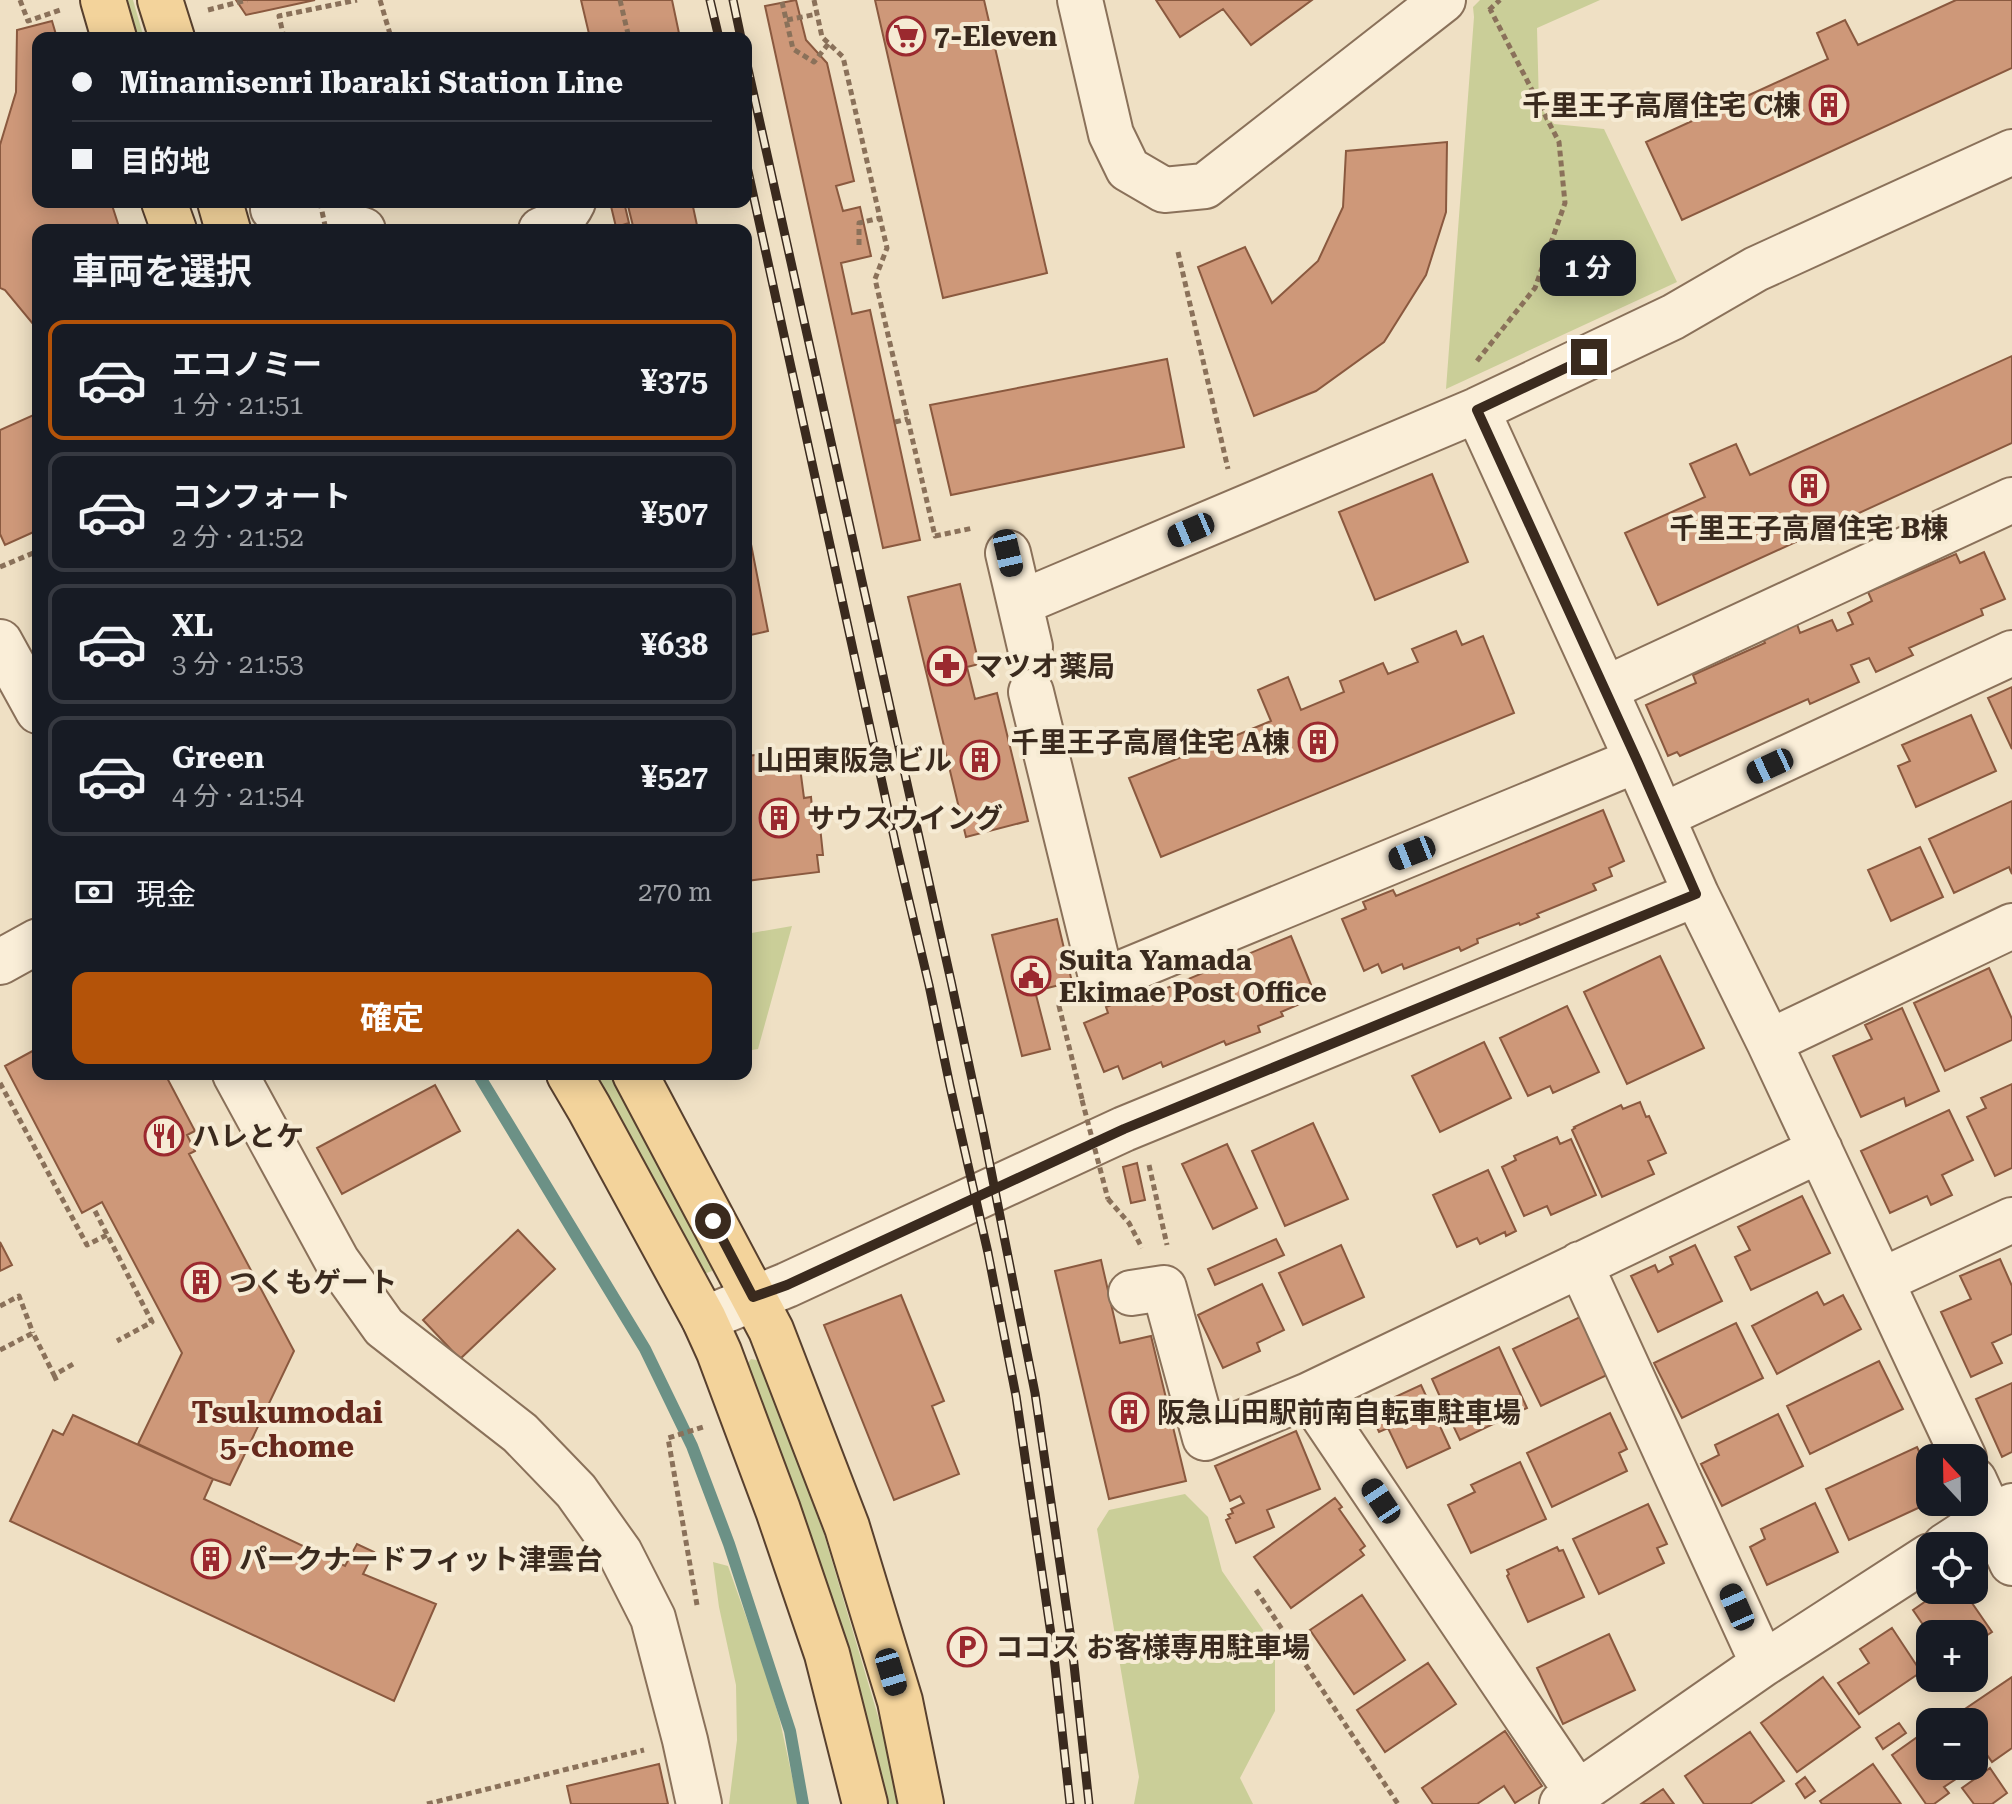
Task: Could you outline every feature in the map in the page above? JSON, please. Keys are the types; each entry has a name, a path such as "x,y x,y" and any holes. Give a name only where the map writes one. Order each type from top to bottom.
{"main road":[{"path":"160,0 170,32"},
{"path":"84,5 109,32"},
{"path":"572,1080 704,1319 719,1352 823,1640 865,1804"},
{"path":"638,1080 771,1330 847,1527 900,1701 921,1804"}],"street":[{"path":"1080,0 1111,134 1128,169 1164,190 1205,186 1443,0"},
{"path":"1020,603 1472,391 1673,317 1756,269 2012,152"},
{"path":"222,222 270,208"},
{"path":"284,208 342,224"},
{"path":"552,224 562,219 570,208"},
{"path":"1472,391 1696,894 1957,1444"},
{"path":"1605,689 2012,500"},
{"path":"993,540 1020,603 1030,647"},
{"path":"0,642 32,700"},
{"path":"1662,816 2012,653"},
{"path":"1031,692 1102,981 1637,760"},
{"path":"704,1319 787,1285 1124,1129 1696,894"},
{"path":"1769,1042 2012,926"},
{"path":"0,962 32,944"},
{"path":"238,1080 337,1261 384,1327 520,1433 576,1491 620,1553 653,1618 699,1804"},
{"path":"1155,1278 1205,1438 1309,1395 1820,1150"},
{"path":"1881,1281 2012,1220"},
{"path":"1580,1264 1763,1664"},
{"path":"1309,1395 1570,1798 1763,1664 1916,1565"},
{"path":"1960,1532 1992,1501 2012,1563"}],"path":[{"path":"20,0 28,21 84,5"},
{"path":"207,10 247,0"},
{"path":"283,32 279,16 357,0"},
{"path":"380,0 389,32"},
{"path":"620,0 628,32"},
{"path":"814,0 822,37 843,57 887,248 875,279 935,536 993,540"},
{"path":"782,2 793,49 814,62 829,43"},
{"path":"1472,391 1535,288 1565,203 1559,142 1490,9"},
{"path":"787,20 817,14"},
{"path":"859,245 859,223 880,218"},
{"path":"1178,252 1230,478"},
{"path":"895,422 908,419"},
{"path":"0,567 32,554"},
{"path":"1102,981 1059,1006 1108,1199 1129,1223 1155,1278"},
{"path":"0,1083 87,1245 107,1235"},
{"path":"1149,1164 1155,1278"},
{"path":"95,1211 152,1322 117,1341"},
{"path":"0,1306 19,1296 58,1384"},
{"path":"0,1350 33,1333"},
{"path":"54,1375 75,1363"},
{"path":"700,1619 668,1438 711,1424"},
{"path":"1256,1590 1398,1804"},
{"path":"427,1804 651,1748"}],"green space":[{"path":"118,0 133,0 142,32 128,32"},
{"path":"1480,0 1600,0 1537,28 1539,106 1554,124 1604,129 1677,282 1446,389 1473,7"},
{"path":"792,926 758,1049 752,1050 752,933"},
{"path":"595,1080 616,1080 633,1110 712,1260 712,1271 704,1274"},
{"path":"751,1359 761,1361 824,1534 888,1750 898,1804 882,1804 746,1365"},
{"path":"1185,1494 1208,1517 1222,1571 1275,1647 1275,1711 1240,1778 1253,1804 1134,1804 1139,1777 1097,1529 1109,1510"},
{"path":"713,1562 728,1566 764,1667 780,1721 798,1804 729,1804 737,1740 736,1685"}],"building":[{"path":"236,0 315,0 246,15"},
{"path":"581,0 672,0 679,32 589,32"},
{"path":"796,0 806,40 827,63 854,181 836,186 843,211 860,207 871,256 841,263 852,314 870,310 920,540 883,548 765,6"},
{"path":"875,0 984,0 1047,273 943,298"},
{"path":"1156,0 1312,0 1251,45 1223,9 1180,37"},
{"name":"千里王子高層住宅 C棟","path":"1956,0 2012,0 2012,68 1682,220 1646,142 1828,59 1817,33 1845,20 1858,45"},
{"path":"52,21 55,32 32,32 32,208 113,208 118,224 32,224 32,323 0,288 0,145 16,92 17,30"},
{"path":"1447,142 1446,212 1426,275 1384,342 1316,391 1254,416 1198,267 1245,247 1272,303 1318,261 1343,207 1346,151"},
{"path":"611,208 625,208 629,223 615,224"},
{"path":"628,208 693,208 697,224 632,224"},
{"name":"千里王子高層住宅 B棟","path":"2012,356 2012,443 1658,605 1625,533 1705,497 1690,464 1736,444 1750,475"},
{"path":"1167,359 1184,447 951,495 930,405"},
{"path":"32,416 32,533 5,545 0,534 0,430"},
{"path":"1432,474 1468,562 1375,600 1339,512"},
{"path":"752,549 768,631 752,635"},
{"path":"1984,552 2005,599 1981,609 1983,615 1909,648 1913,655 1876,672 1869,658 1851,665 1859,682 1810,704 1808,699 1680,756 1677,752 1668,756 1646,705 1696,683 1693,675 1765,643 1763,639 1797,624 1800,633 1832,620 1837,631 1853,624 1848,613 1872,601 1868,592 1956,554 1960,563"},
{"name":"山田東阪急ビル","path":"960,584 979,664 967,667 975,699 997,693 1028,821 966,837 908,597"},
{"name":"千里王子高層住宅 A棟","path":"1456,631 1462,645 1483,636 1514,713 1161,857 1129,778 1187,755 1183,745 1226,728 1230,738 1271,721 1258,690 1288,677 1301,710 1344,692 1340,681 1383,663 1388,674 1418,662 1412,649"},
{"path":"2012,687 2012,749 1988,698"},
{"path":"1971,715 1996,771 1916,807 1898,766 1910,761 1902,745"},
{"name":"サウスウイング","path":"767,754 768,763 799,760 804,798 811,797 813,818 819,817 823,855 817,855 819,872 752,880 752,755"},
{"path":"2012,801 2012,874 2009,867 1954,893 1929,839"},
{"path":"1603,810 1624,861 1609,868 1612,876 1593,884 1596,890 1537,914 1539,917 1520,925 1477,939 1478,943 1461,951 1459,947 1404,969 1402,964 1382,973 1378,964 1364,971 1342,919 1366,909 1363,902 1393,890 1396,896"},
{"path":"1920,847 1943,897 1891,921 1868,870"},
{"path":"1057,919 1072,982 1035,991 1050,1049 1022,1056 992,935"},
{"path":"1291,936 1316,997 1258,1026 1260,1032 1226,1045 1224,1041 1163,1067 1161,1062 1123,1079 1118,1066 1104,1072 1084,1023 1108,1013 1106,1007 1134,996 1136,1001"},
{"path":"1660,956 1704,1048 1627,1084 1584,992"},
{"path":"1989,968 2012,1019 2012,1040 1945,1071 1914,1003"},
{"path":"1567,1006 1599,1072 1553,1093 1550,1086 1528,1096 1500,1038"},
{"path":"1902,1008 1939,1091 1906,1106 1904,1098 1861,1117 1833,1056 1872,1039 1865,1025"},
{"path":"1484,1042 1511,1098 1440,1132 1412,1076"},
{"name":"つくもゲート","path":"32,1051 32,1080 168,1080 195,1131 187,1135 195,1151 189,1154 294,1351 230,1485 138,1444 182,1353 102,1202 82,1213 5,1066"},
{"path":"2012,1084 2012,1168 1995,1176 1967,1117 1986,1108 1981,1098"},
{"path":"435,1085 460,1131 342,1194 317,1148"},
{"path":"1640,1102 1666,1153 1648,1161 1654,1174 1602,1197 1572,1130 1621,1105 1623,1109"},
{"path":"1949,1110 1973,1160 1942,1175 1952,1195 1931,1205 1927,1196 1890,1213 1861,1151"},
{"path":"1313,1123 1348,1199 1285,1226 1252,1151"},
{"path":"1557,1137 1560,1144 1571,1139 1596,1195 1551,1215 1547,1206 1524,1216 1502,1167 1516,1160 1514,1156"},
{"path":"1227,1144 1257,1208 1213,1229 1182,1164"},
{"path":"1137,1163 1145,1200 1131,1203 1123,1167"},
{"path":"1488,1170 1516,1231 1506,1236 1505,1232 1480,1244 1477,1238 1457,1247 1433,1195"},
{"path":"1802,1196 1830,1253 1751,1290 1735,1257 1750,1250 1738,1227"},
{"path":"518,1230 555,1269 460,1359 423,1320"},
{"path":"1276,1239 1284,1255 1215,1285 1208,1269"},
{"path":"0,1242 12,1265 0,1271"},
{"path":"1341,1245 1364,1297 1303,1325 1279,1273"},
{"path":"1695,1245 1722,1301 1658,1332 1631,1276 1655,1265 1658,1272 1673,1264 1670,1257"},
{"path":"2000,1259 2012,1286 2012,1334 1992,1343 2002,1363 1971,1377 1941,1312 1971,1299 1960,1276"},
{"name":"阪急山田駅前南自転車駐車場","path":"1101,1260 1120,1343 1151,1336 1186,1481 1109,1499 1055,1271"},
{"path":"1262,1284 1284,1330 1257,1343 1260,1351 1223,1368 1198,1315"},
{"path":"1817,1292 1824,1305 1843,1295 1861,1329 1777,1374 1752,1326"},
{"path":"901,1295 944,1401 932,1406 959,1474 894,1500 824,1325"},
{"path":"1580,1317 1607,1375 1541,1406 1513,1349"},
{"path":"1736,1323 1763,1378 1682,1418 1654,1363"},
{"path":"1499,1347 1527,1408 1460,1440 1450,1419 1456,1416 1447,1397 1441,1399 1432,1379"},
{"path":"1879,1361 1903,1409 1810,1454 1787,1406"},
{"path":"2012,1383 2012,1452 2002,1457 1976,1399"},
{"path":"1421,1385 1450,1448 1407,1468 1388,1428 1379,1432 1369,1409"},
{"path":"1610,1413 1627,1449 1619,1453 1627,1471 1552,1507 1527,1453"},
{"path":"1778,1414 1803,1466 1722,1506 1701,1464 1719,1455 1715,1445"},
{"name":"パークナードフィット津雲台","path":"73,1415 213,1479 204,1499 345,1566 357,1544 374,1552 363,1574 436,1604 394,1701 10,1521 53,1430 63,1435"},
{"path":"1296,1431 1320,1489 1267,1510 1274,1527 1236,1543 1226,1520 1233,1513 1231,1509 1244,1503 1240,1496 1230,1501 1215,1466"},
{"path":"1916,1447 1916,1509 1849,1540 1826,1489"},
{"path":"1520,1462 1546,1519 1471,1553 1448,1505 1475,1492 1471,1485"},
{"path":"1335,1498 1342,1507 1339,1509 1365,1546 1360,1550 1364,1555 1291,1608 1254,1557"},
{"path":"1815,1503 1838,1552 1767,1585 1750,1547 1765,1539 1761,1529"},
{"path":"1648,1504 1667,1544 1657,1548 1664,1563 1599,1594 1573,1539"},
{"path":"1557,1547 1559,1551 1563,1550 1584,1597 1528,1622 1507,1570"},
{"path":"1362,1595 1405,1660 1354,1694 1310,1630"},
{"path":"1922,1604 1973,1604 1984,1620 1920,1620 1913,1610"},
{"path":"1892,1628 1916,1664 1916,1675 1859,1714 1838,1683 1869,1663 1860,1649"},
{"path":"1609,1634 1635,1690 1563,1724 1537,1668"},
{"path":"1428,1663 1456,1704 1385,1752 1357,1710"},
{"path":"1823,1677 1860,1727 1797,1772 1761,1723"},
{"path":"2012,1677 2012,1748 1992,1762 1988,1756 1988,1708 1966,1708"},
{"path":"1899,1723 1906,1733 1883,1749 1876,1738"},
{"path":"1505,1731 1542,1786 1515,1803 1504,1786 1477,1804 1433,1804 1422,1788"},
{"path":"1750,1732 1784,1781 1750,1804 1704,1804 1685,1776"},
{"path":"1916,1738 1916,1780 1954,1780 1944,1787 1949,1793 1934,1804 1926,1804 1892,1755"},
{"path":"659,1764 668,1804 571,1804 567,1786"},
{"path":"1873,1764 1901,1804 1822,1804 1820,1801"},
{"path":"1990,1768 2007,1793 1992,1804 1974,1804 1962,1788 1973,1780 1988,1780"},
{"path":"1805,1777 1815,1791 1805,1798 1796,1784"},
{"path":"1663,1789 1674,1804 1641,1804"}],"waterway":[{"path":"482,1080 645,1349 692,1446 729,1544 790,1731 803,1804"}],"railway":[{"path":"710,0 718,32"},
{"path":"733,0 740,32"},
{"path":"752,87 951,981 1035,1393 1072,1646 1089,1804"},
{"path":"752,189 988,1253 1016,1396 1053,1648 1070,1804"}],"place":[{"name":"7-Eleven","path":"906,36"},
{"name":"千里王子高層住宅 C棟","path":"1829,105"},
{"name":"千里王子高層住宅 B棟","path":"1809,486"},
{"name":"マツオ薬局","path":"947,666"},
{"name":"千里王子高層住宅 A棟","path":"1318,742"},
{"name":"山田東阪急ビル","path":"980,760"},
{"name":"サウスウイング","path":"779,818"},
{"name":"Suita Yamada Ekimae Post Office","path":"1031,976"},
{"name":"ハレとケ","path":"164,1136"},
{"name":"つくもゲート","path":"201,1282"},
{"name":"阪急山田駅前南自転車駐車場","path":"1129,1412"},
{"name":"パークナードフィット津雲台","path":"211,1559"},
{"name":"ココス お客様専用駐車場","path":"967,1647"}],"district":[{"name":"Tsukumodai 5-chome","path":"287,1429"}],"route":[{"path":"713,1221 753,1297 787,1285 1124,1129 1696,894 1477,410 1589,357"}]}
